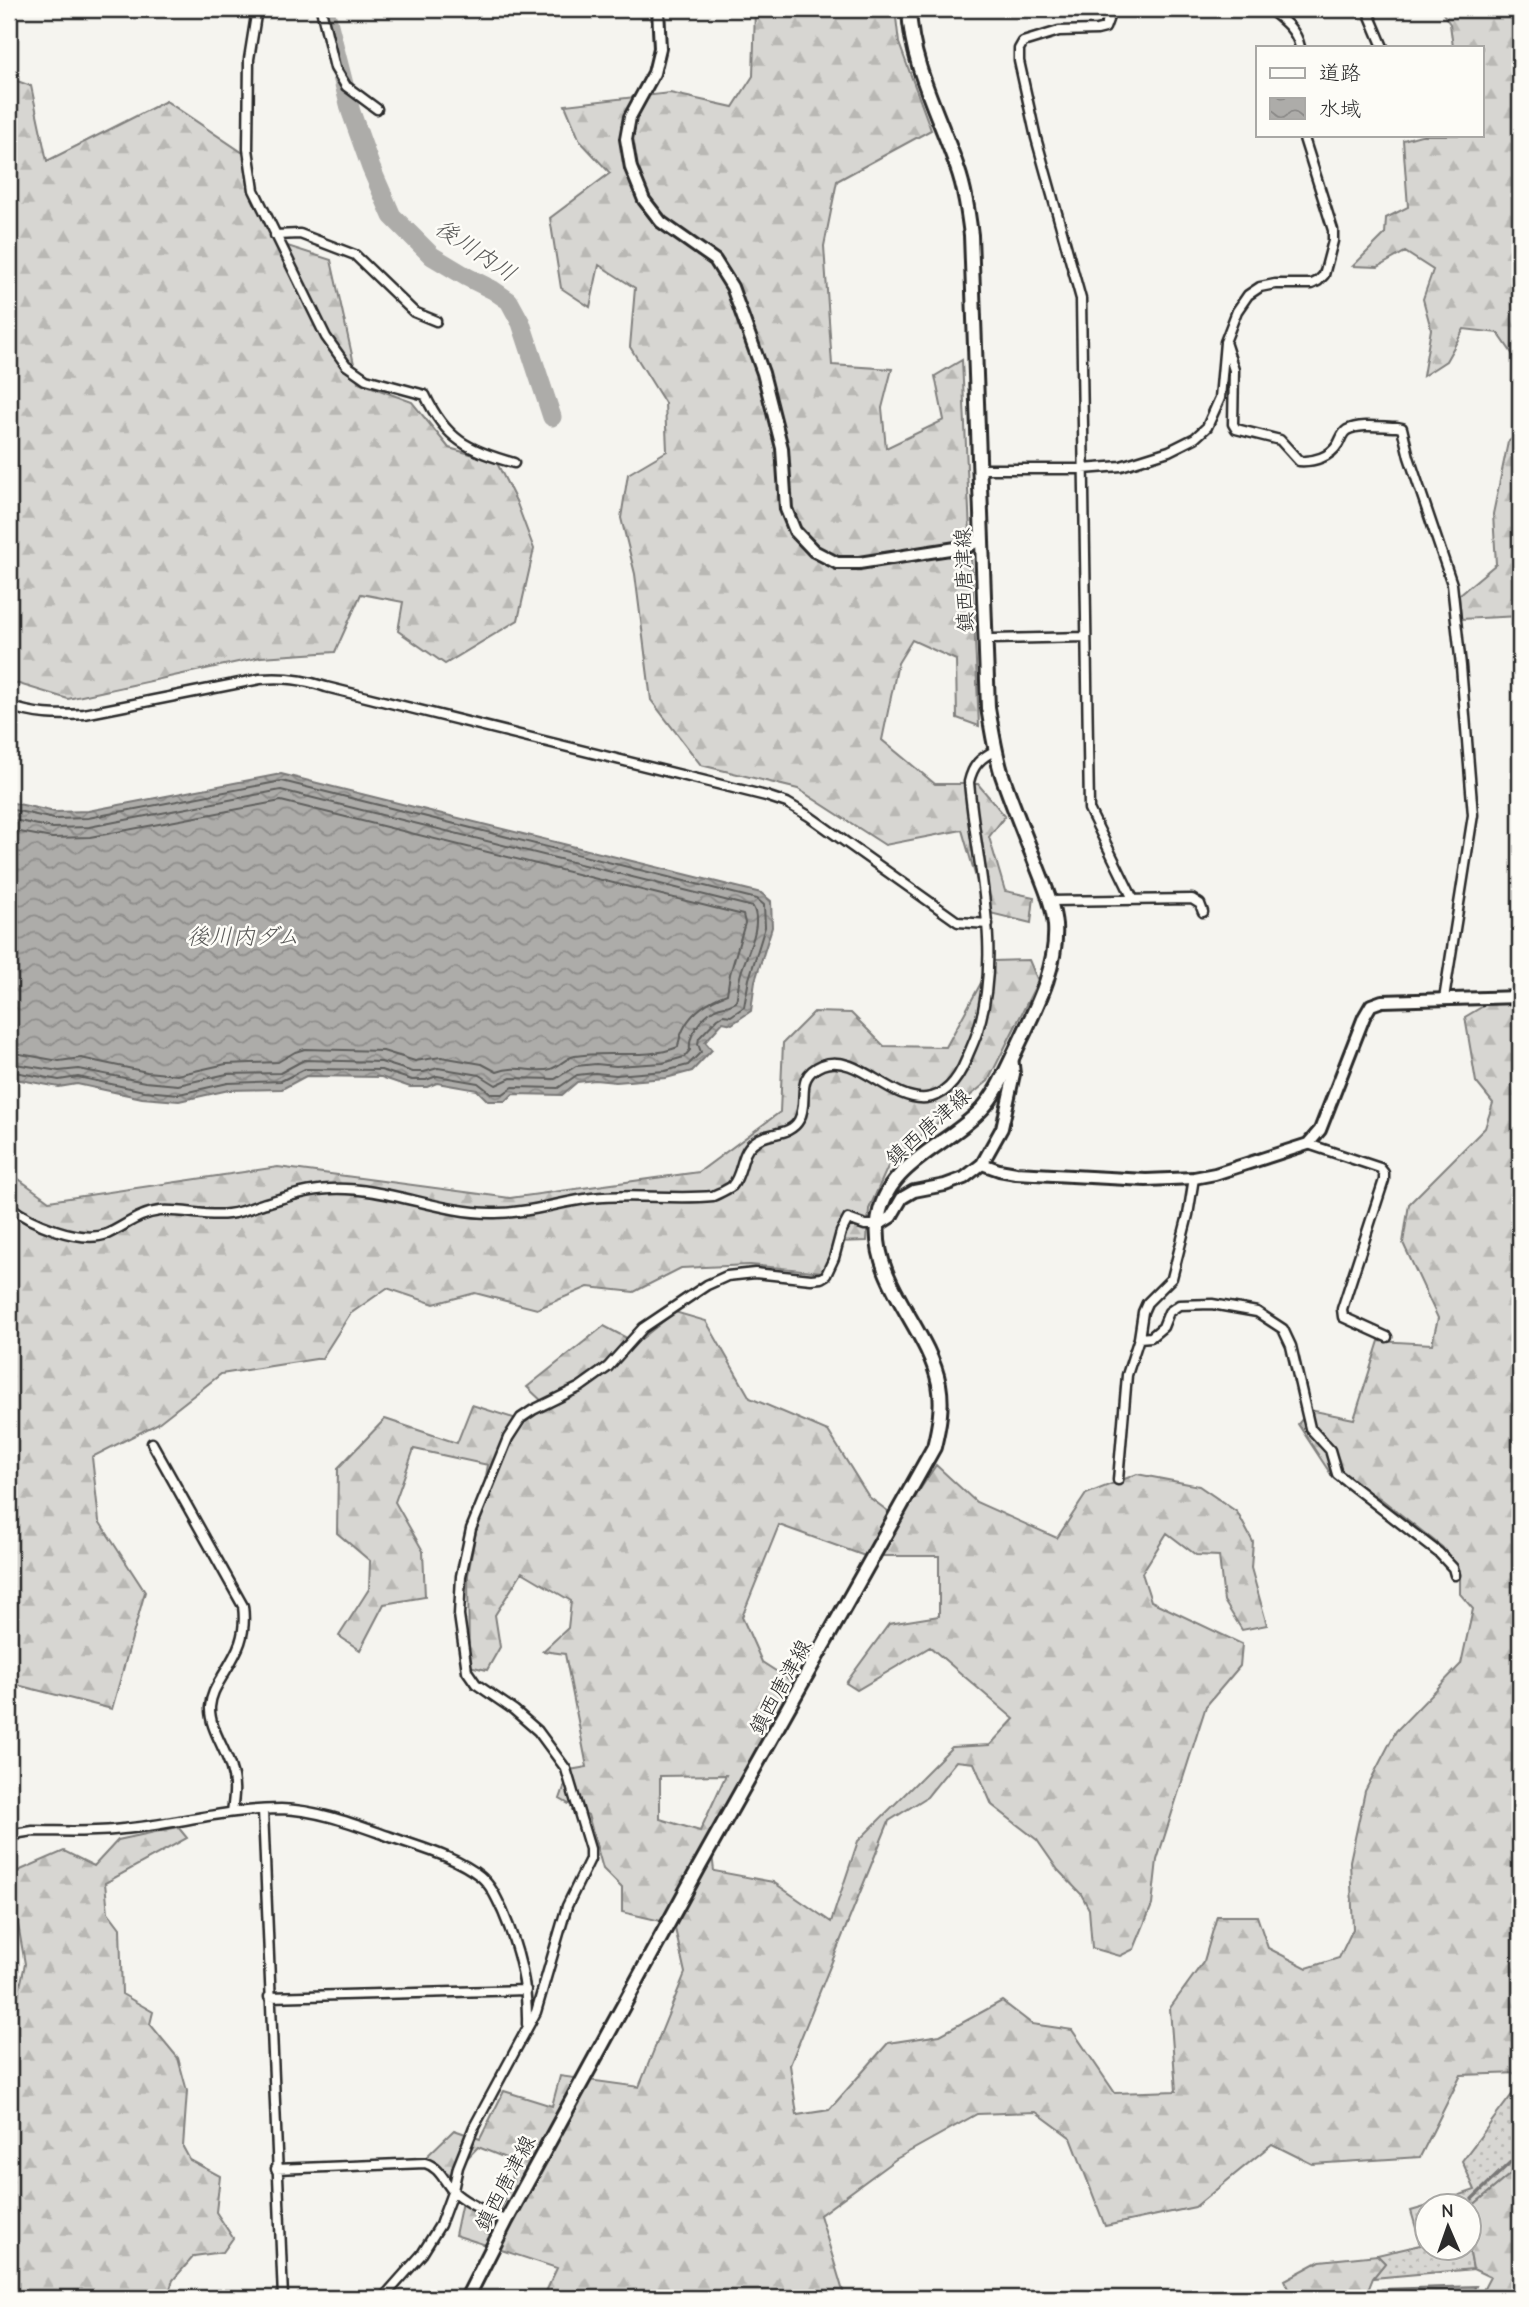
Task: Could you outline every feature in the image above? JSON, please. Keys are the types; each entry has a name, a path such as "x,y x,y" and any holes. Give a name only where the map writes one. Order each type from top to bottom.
{"main road":[{"name":"鎮西唐津線","path":"467,2298 506,2221 699,1867 934,1447 941,1406 939,1384 932,1361 885,1269 878,1243 880,1210 892,1184 906,1168 958,1130 982,1109 997,1089 1041,995 1049,968 1055,924 1050,901 1002,773 988,708 971,235 966,196 958,167 915,56 909,33 909,9"}],"street":[{"path":"257,9 249,59 248,149 254,190 326,337 346,365 366,379 425,395 433,413 454,438 478,453 514,463"},
{"path":"321,9 335,68 340,77 346,86 377,109"},
{"path":"658,9 660,48 654,73 630,117 626,139 631,168 644,200 661,222 715,260 732,287 763,373 782,448 786,509 795,531 814,551 836,563 859,563 969,546 982,538"},
{"path":"1112,9 1105,28 1059,31 1023,42 1019,49 1019,61 1036,138 1081,299 1089,809 1133,899"},
{"path":"1269,9 1291,27 1300,46"},
{"path":"1367,9 1383,46"},
{"path":"979,469 1083,469 1121,466 1170,451 1195,438 1206,426 1220,398 1225,342 1237,311 1248,295 1260,287 1275,284 1312,284 1324,275 1333,241 1333,230 1303,136"},
{"path":"275,235 300,234 355,255 414,312 436,321"},
{"path":"1225,342 1234,370 1233,425 1237,429 1280,440 1299,461 1308,462 1324,457 1336,448 1343,434 1349,429 1397,427 1402,428 1404,433 1409,457 1451,584 1461,666 1473,815 1444,999"},
{"path":"992,639 1086,637"},
{"path":"9,706 43,715 84,714 260,679 288,677 787,803 958,922 988,924"},
{"path":"9,1206 23,1217 78,1236 92,1237 107,1234 136,1217 158,1211 184,1211 213,1216 232,1214 299,1192 332,1189 370,1191 458,1210 493,1213 593,1198 713,1195 730,1188 738,1177 748,1148 754,1141 794,1126 800,1119 806,1078 823,1065 842,1063 915,1098 929,1098 941,1094 962,1070 978,1030 986,990 988,924 969,782 972,767 983,756 996,750"},
{"path":"1050,901 1192,899 1200,904 1203,912"},
{"path":"982,1164 1016,1172 1146,1180 1194,1178 1215,1174 1308,1144 1320,1130 1364,1017 1371,1006 1382,1001 1520,997"},
{"path":"383,2298 422,2254 440,2225 474,2127 536,2012 567,1906 590,1859 590,1849 566,1769 538,1731 514,1710 476,1684 464,1661 459,1615 461,1576 471,1529 509,1438 521,1418 589,1381 608,1367 643,1328 707,1285 727,1276 755,1273 821,1278 826,1275 834,1258 841,1232 848,1219 865,1225 878,1225 891,1217 902,1198 914,1191 964,1178 982,1164 1002,1128 1014,1074 1012,1057"},
{"path":"1308,1144 1380,1168 1384,1173 1342,1309 1343,1317 1387,1336"},
{"path":"1118,1480 1127,1375 1147,1303 1172,1278 1194,1178"},
{"path":"1139,1338 1151,1337 1163,1327 1170,1312 1179,1306 1212,1304 1257,1312 1283,1329 1292,1346 1310,1428 1330,1450 1337,1474 1439,1553 1453,1568 1455,1575"},
{"path":"152,1443 243,1606 246,1624 240,1646 212,1695 210,1710 232,1770 235,1793 232,1812"},
{"path":"9,1840 20,1833 33,1831 122,1829 232,1812 263,1810 312,1813 347,1821 469,1868 482,1878 495,1895 514,1939 523,1969 527,2027"},
{"path":"263,1810 283,2298"},
{"path":"270,1997 526,1990"},
{"path":"276,2169 425,2163 433,2165 464,2200 506,2221"}],"green space":[{"path":"538,9 631,9 563,16"},
{"path":"755,9 895,9 899,43 931,130 837,181 824,246 832,365 892,369 882,408 886,448 944,420 935,376 962,360 979,726 957,718 956,660 912,640 898,663 882,740 935,784 978,784 1005,816 989,837 1005,891 1034,897 1031,923 986,912 962,830 885,845 798,789 701,765 651,700 635,574 621,518 628,474 667,451 665,403 630,347 635,288 599,265 590,307 561,288 550,218 610,173 580,141 565,105 670,93 733,107 753,76"},
{"path":"1440,9 1520,9 1520,365 1498,333 1464,329 1446,361 1423,376 1431,329 1423,299 1433,270 1405,252 1378,267 1353,266 1385,234 1386,218 1408,207 1403,140 1417,136 1484,136 1484,46 1453,46 1450,24"},
{"path":"9,78 31,86 47,161 166,101 243,153 275,242 331,260 358,382 412,402 449,448 496,461 516,501 534,549 518,620 445,664 398,631 403,602 361,594 335,652 261,657 68,699 9,681"},
{"path":"1520,432 1520,616 1461,619 1459,595 1496,564 1493,514 1508,442"},
{"path":"1029,960 1038,981 988,1081 890,1162 869,1209 867,1241 835,1242 823,1272 750,1265 681,1268 634,1292 588,1287 537,1309 475,1293 434,1304 387,1288 350,1314 322,1358 221,1374 157,1424 92,1457 99,1521 145,1592 112,1709 9,1683 9,1172 49,1201 278,1167 510,1198 699,1172 780,1112 783,1043 814,1012 851,1013 884,1046 946,1047 993,961"},
{"path":"1520,978 1520,2073 1461,2075 1420,2157 1312,2164 1272,2144 1195,2207 1105,2226 1071,2138 1036,2112 977,2114 896,2159 820,2215 845,2298 543,2298 557,2268 455,2235 462,2202 500,2212 516,2162 478,2147 451,2175 425,2158 454,2130 480,2139 504,2091 552,2106 560,2076 639,2087 685,1973 674,1924 622,1912 622,1888 603,1869 588,1815 560,1799 570,1770 587,1767 565,1654 543,1651 568,1628 571,1601 522,1572 495,1615 500,1647 487,1670 469,1666 468,1575 488,1465 414,1449 395,1502 423,1551 425,1597 384,1604 360,1650 339,1636 369,1589 370,1561 337,1533 338,1468 385,1419 457,1443 472,1405 526,1422 546,1405 527,1387 604,1326 636,1343 675,1312 706,1321 750,1398 828,1431 869,1497 900,1520 936,1465 976,1502 1057,1538 1086,1494 1137,1474 1199,1486 1237,1512 1253,1542 1251,1568 1267,1625 1242,1630 1224,1601 1219,1556 1196,1555 1167,1533 1142,1573 1151,1601 1242,1644 1240,1666 1206,1706 1157,1860 1152,1905 1134,1949 1120,1956 1092,1948 1089,1909 1081,1894 1058,1870 1037,1840 992,1805 974,1763 956,1761 927,1797 889,1821 790,2065 797,2115 829,2110 888,2043 940,2035 1002,2001 1032,2024 1072,2030 1115,2093 1176,2091 1170,2008 1204,1961 1217,1916 1257,1916 1268,1948 1307,1968 1339,1958 1353,1929 1350,1861 1365,1791 1396,1731 1461,1664 1473,1609 1460,1594 1460,1570 1442,1547 1380,1498 1332,1476 1298,1424 1310,1410 1354,1419 1379,1341 1432,1344 1438,1318 1403,1243 1409,1204 1485,1128 1493,1103 1476,1082 1465,1017 1510,990","holes":["779,1525 865,1556 939,1556 939,1616 889,1624 846,1683 857,1690 930,1647 1014,1719 990,1745 952,1747 858,1841 831,1922 773,1882 714,1871 710,1836 793,1682 762,1662 742,1617","726,1775 700,1831 660,1819 660,1776"]},
{"path":"178,1827 187,1838 105,1883 108,1912 120,1928 122,1994 153,2012 150,2024 178,2058 187,2091 183,2147 190,2160 220,2176 216,2212 233,2238 223,2252 194,2256 173,2280 167,2298 9,2298 9,2037 25,1964 15,1907 9,1909 9,1875 64,1851 94,1866 118,1840"},
{"path":"1520,2084 1520,2166 1484,2196 1484,2192 1469,2192 1475,2190 1462,2161"},
{"path":"1520,2166 1520,2287 1500,2298 1479,2298 1490,2277 1473,2269 1472,2262 1484,2262 1484,2196"},
{"path":"1414,2247 1414,2262 1472,2262 1473,2269 1373,2278 1385,2263 1377,2255"},
{"path":"1377,2255 1385,2263 1373,2278 1365,2298 1287,2298 1292,2295 1285,2280 1320,2261"}],"water":[{"name":"後川内ダム","path":"281,774 761,893 771,901 772,927 755,981 751,1011 732,1024 723,1022 705,1042 712,1050 692,1071 666,1078 577,1082 562,1095 513,1094 506,1101 488,1101 477,1090 437,1083 427,1087 410,1087 381,1077 306,1076 282,1089 229,1090 179,1101 142,1098 77,1084 59,1087 9,1078 9,802 55,812 88,811"},
{"path":"1476,2286 1471,2296 1459,2298 1386,2298 1382,2289"}],"waterway":[{"name":"後川内川","path":"325,9 351,112 392,216 432,256 509,301 521,323 552,417"},
{"path":"1479,2192 1520,2153"}]}
